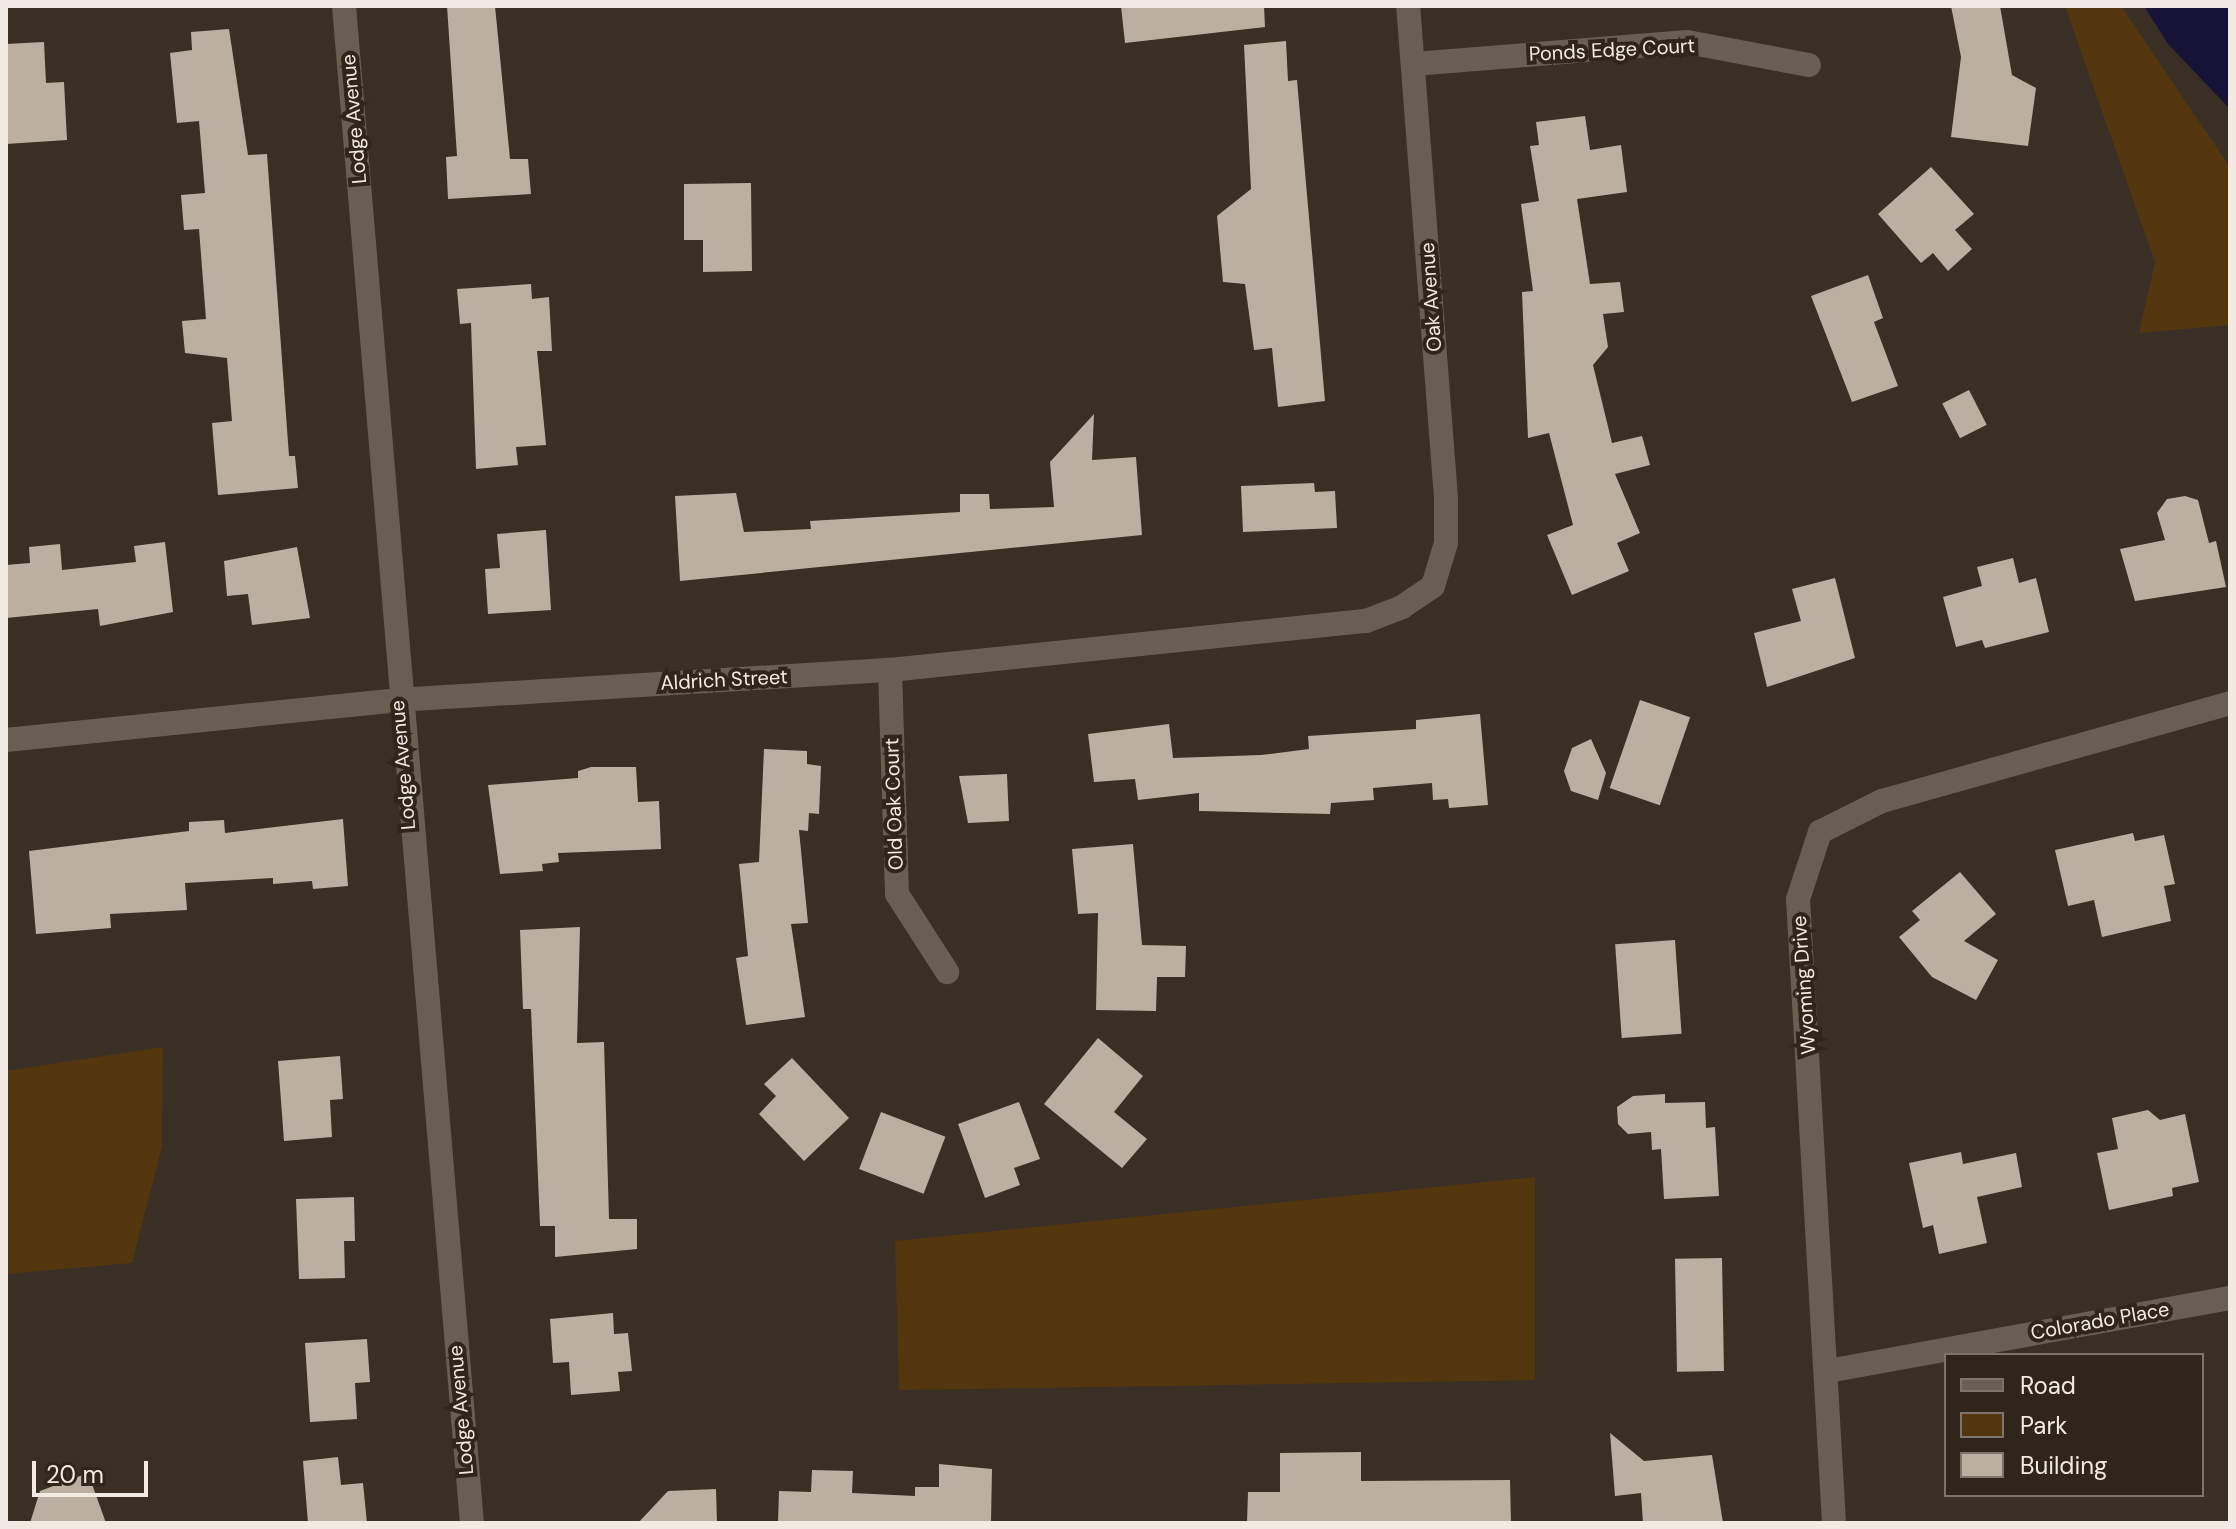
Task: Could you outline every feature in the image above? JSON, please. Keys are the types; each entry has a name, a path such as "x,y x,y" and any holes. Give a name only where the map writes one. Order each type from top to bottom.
{"street":[{"name":"Lodge Avenue","path":"344,6 397,700 472,1523"},
{"name":"Oak Avenue","path":"1408,6 1446,498 1446,543 1433,586"},
{"name":"Ponds Edge Court","path":"1414,64 1687,42 1809,65"},
{"name":"Aldrich Street","path":"6,740 397,700 890,670 1366,621 1433,586"},
{"name":"Old Oak Court","path":"890,670 897,894 947,972"},
{"name":"Wyoming Drive","path":"1834,1523 1828,1371 1798,899 1820,832 1882,801 2230,703"},
{"name":"Colorado Place","path":"1828,1371 2230,1298"}],"green space":[{"path":"2065,6 2121,6 2230,167 2230,325 2139,333 2155,262"},
{"path":"163,1047 162,1146 132,1263 6,1274 6,1071"},
{"path":"1535,1177 1535,1380 899,1390 895,1241"}],"shaded area":[{"path":"2144,6 2230,6 2230,109 2168,44"}],"building":[{"path":"447,6 495,6 510,159 528,159 531,194 448,199 446,157 457,156"},
{"path":"1121,6 1264,6 1265,27 1125,43"},
{"path":"1951,6 2000,6 2012,75 2036,88 2028,146 1951,137 1961,57"},
{"path":"229,29 248,155 267,154 289,456 295,456 298,488 218,495 212,423 232,421 227,358 185,353 182,321 206,319 199,229 184,230 181,195 205,193 199,121 177,123 170,53 192,50 191,32"},
{"path":"1286,41 1288,81 1297,80 1325,401 1278,407 1272,348 1254,350 1245,284 1223,282 1217,216 1251,189 1244,45"},
{"path":"44,42 46,83 64,82 67,140 6,144 6,44"},
{"path":"1585,116 1590,150 1621,145 1627,192 1577,199 1590,284 1620,282 1624,312 1603,314 1608,347 1593,365 1612,443 1642,436 1650,465 1615,474 1640,533 1617,543 1629,571 1572,595 1547,535 1573,525 1549,433 1528,438 1522,292 1533,291 1521,204 1539,201 1530,146 1539,145 1536,122"},
{"path":"1931,167 1974,214 1955,230 1972,249 1948,271 1933,253 1921,263 1878,214"},
{"path":"751,183 752,271 703,272 703,240 684,240 684,184"},
{"path":"1868,275 1883,318 1874,322 1898,386 1852,402 1811,296"},
{"path":"531,284 532,299 549,297 552,351 537,351 546,445 516,447 518,465 476,469 471,323 460,324 457,289"},
{"path":"1969,390 1987,425 1960,438 1942,404"},
{"path":"1094,414 1092,460 1136,457 1142,535 680,581 675,496 736,493 744,532 811,529 810,521 960,512 960,494 989,494 990,509 1054,507 1050,462"},
{"path":"1314,483 1315,492 1335,491 1337,528 1243,532 1241,486"},
{"path":"2185,496 2198,500 2209,543 2216,541 2226,587 2135,601 2120,549 2165,540 2157,513 2167,499"},
{"path":"546,530 551,610 488,614 485,569 500,568 497,534"},
{"path":"165,542 173,612 100,626 98,609 6,618 6,565 30,563 29,547 60,544 62,570 136,562 134,546"},
{"path":"297,547 310,618 252,625 248,594 227,596 224,561"},
{"path":"2013,558 2019,583 2036,578 2049,632 1985,648 1982,640 1956,647 1943,597 1982,586 1977,567"},
{"path":"1835,578 1855,658 1767,687 1754,633 1801,621 1792,589"},
{"path":"1640,700 1690,717 1660,805 1610,788"},
{"path":"1480,714 1488,805 1449,808 1448,799 1433,800 1432,783 1373,788 1374,800 1331,803 1330,814 1199,811 1199,793 1138,800 1135,779 1094,782 1088,734 1169,724 1173,758 1261,755 1309,749 1308,736 1416,729 1416,720"},
{"path":"1591,739 1606,773 1598,800 1571,791 1564,771 1572,748"},
{"path":"764,749 807,751 807,764 821,766 819,814 809,813 808,831 799,830 808,923 791,924 805,1017 746,1025 736,958 748,956 739,864 759,862"},
{"path":"591,767 636,767 638,802 659,801 661,849 558,853 559,862 542,864 543,871 500,874 488,785 578,778 578,771"},
{"path":"1007,774 1009,821 968,823 959,776"},
{"path":"343,819 348,886 313,889 312,881 273,884 273,878 185,883 187,910 110,914 111,928 36,934 29,851 189,831 189,822 224,820 225,833"},
{"path":"2133,833 2135,841 2164,835 2175,884 2164,886 2171,921 2102,937 2094,900 2068,906 2055,850"},
{"path":"1133,844 1142,945 1186,946 1185,977 1157,977 1156,1011 1096,1010 1098,913 1078,914 1072,849"},
{"path":"1960,872 1996,914 1964,941 1998,960 1976,1000 1932,977 1899,937 1920,920 1912,911"},
{"path":"580,927 577,1043 604,1042 609,1219 637,1219 637,1249 555,1257 555,1226 540,1226 531,1009 523,1009 520,930"},
{"path":"1675,940 1682,1034 1622,1038 1615,944"},
{"path":"1098,1038 1143,1076 1114,1112 1147,1139 1122,1168 1044,1104"},
{"path":"340,1056 343,1099 330,1100 332,1137 284,1141 278,1061"},
{"path":"792,1058 849,1118 804,1161 759,1114 776,1096 764,1084"},
{"path":"1665,1094 1665,1103 1705,1102 1706,1128 1715,1127 1719,1196 1664,1199 1661,1149 1652,1150 1651,1132 1628,1134 1618,1124 1617,1107 1633,1096"},
{"path":"1019,1102 1040,1159 1014,1168 1020,1185 985,1198 958,1124"},
{"path":"2148,1110 2160,1120 2185,1114 2199,1182 2172,1188 2173,1196 2109,1210 2097,1153 2118,1149 2112,1118"},
{"path":"881,1112 945,1137 924,1194 859,1169"},
{"path":"1961,1152 1963,1164 2016,1153 2022,1187 1977,1197 1987,1243 1939,1254 1933,1225 1923,1228 1909,1163"},
{"path":"354,1197 355,1241 344,1241 345,1278 299,1279 296,1199"},
{"path":"1722,1258 1724,1371 1677,1372 1675,1259"},
{"path":"613,1313 614,1334 628,1333 632,1371 618,1372 620,1391 571,1395 569,1362 553,1363 550,1319"},
{"path":"367,1339 370,1382 355,1383 357,1419 310,1422 305,1343"},
{"path":"1610,1433 1644,1461 1712,1455 1723,1523 1643,1523 1641,1493 1615,1496"},
{"path":"1361,1452 1361,1481 1510,1480 1511,1523 1247,1523 1248,1492 1280,1492 1280,1453"},
{"path":"338,1457 341,1485 363,1483 367,1523 308,1523 303,1461"},
{"path":"939,1464 992,1469 991,1523 778,1523 779,1491 811,1492 812,1470 853,1471 852,1493 915,1496 915,1487 939,1487"},
{"path":"88,1473 106,1523 30,1523 40,1491"},
{"path":"716,1489 717,1523 638,1523 668,1491"}]}
